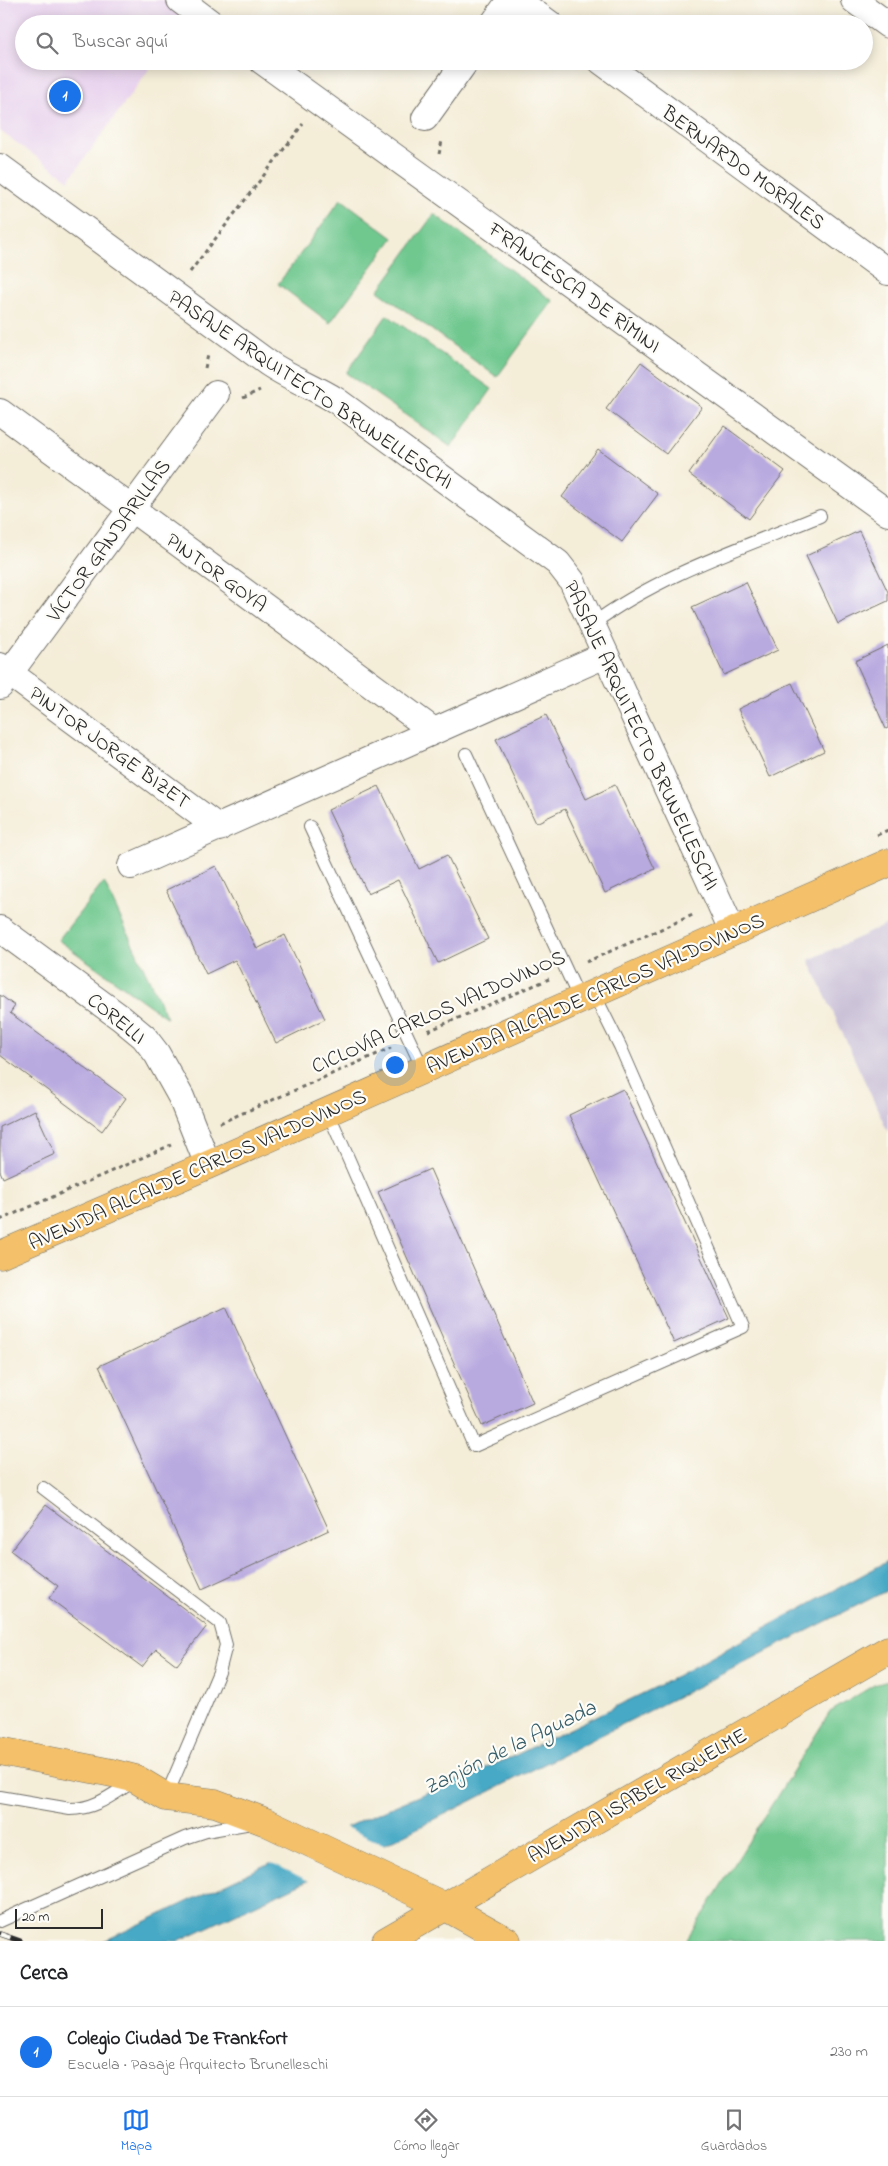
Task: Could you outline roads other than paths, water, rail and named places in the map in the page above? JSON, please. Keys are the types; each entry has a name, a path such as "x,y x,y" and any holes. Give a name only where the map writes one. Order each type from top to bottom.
{"main road":[{"name":"AVENIDA ALCALDE CARLOS VALDOVINOS","path":"0,1255 208,1165 888,863"},
{"name":"AVENIDA ISABEL RIQUELME","path":"386,1941 888,1650"},
{"path":"0,1751 72,1764 136,1779 166,1797 215,1803 266,1822 446,1907 506,1941"}],"street":[{"path":"180,0 200,15"},
{"path":"499,15 510,0"},
{"path":"518,0 538,15"},
{"path":"854,0 888,25"},
{"name":"FRANCESCA DE RÍMINI","path":"274,70 888,513"},
{"path":"425,118 460,70"},
{"name":"BERNARDO MORALES","path":"613,70 888,272"},
{"name":"PASAJE ARQUITECTO BRUNELLESCHI","path":"0,167 173,295 287,376 314,388 337,402 558,563 572,581 734,932"},
{"name":"VÍCTOR GANDARILLAS","path":"3,675 131,509 216,394"},
{"name":"PINTOR GOYA","path":"0,412 434,732"},
{"path":"131,866 605,655"},
{"name":"PINTOR JORGE BIZET","path":"3,675 219,828"},
{"name":"CORELLI","path":"0,930 121,1018 144,1037 158,1054 168,1071 208,1165"}],"lane":[{"path":"591,624 652,586 820,516"},
{"path":"328,1112 474,1446 743,1327 620,1046 587,997 566,971 466,754"},
{"path":"310,827 423,1070"},
{"path":"42,1488 220,1623 226,1645 219,1672 166,1797"},
{"path":"0,1797 60,1808 80,1809 96,1805 136,1779"},
{"path":"0,1921 185,1838 236,1825 266,1822"}],"water":[{"path":"888,1561 888,1590 398,1838 178,1941 104,1941 366,1818 514,1756 662,1684"}],"railway":[{"path":"0,1934 20,1941"}],"place":[{"name":"Colegio Ciudad De Frankfort","path":"65,96"}],"water label":[{"name":"Zanjón de la Aguada","path":"509,1746"}]}
